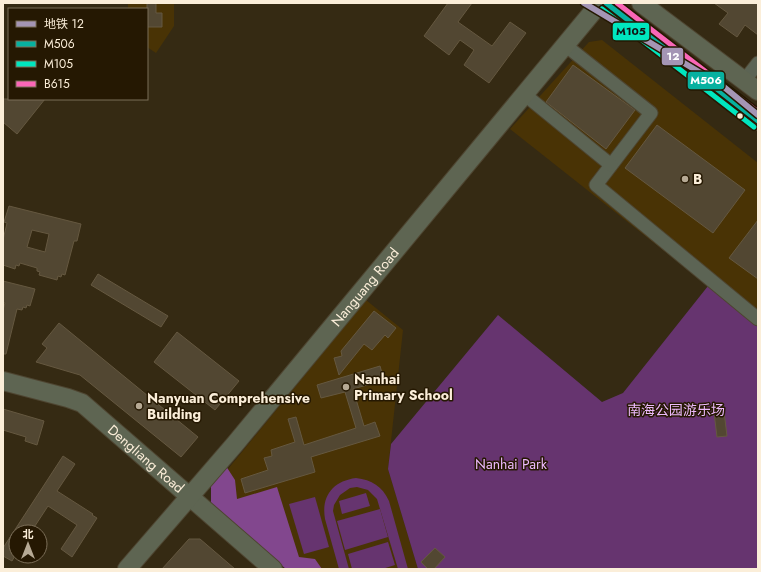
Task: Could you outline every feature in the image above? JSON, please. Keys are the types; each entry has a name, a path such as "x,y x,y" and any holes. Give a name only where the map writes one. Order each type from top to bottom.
{"main road":[{"name":"Nanguang Road","path":"127,569 190,497 600,3"},
{"path":"606,3 758,121"},
{"path":"641,3 758,92"},
{"name":"Dengliang Road","path":"3,381 82,403 273,569"}],"street":[{"path":"565,45 651,113 596,185 758,319"},
{"path":"744,81 758,63"},
{"path":"524,94 610,165"}],"shaded area":[{"path":"128,3 174,3 174,26 156,53 148,48 148,8 128,8"},
{"path":"602,40 758,163 758,325 510,129 589,42"},
{"name":"Nanhai Primary School","path":"366,300 403,330 388,469 418,569 298,569 219,480"},
{"path":"226,466 235,480 237,499 277,487 299,557 315,559 322,569 286,569 211,506 211,486"}],"green space":[{"name":"Nanhai Park","path":"708,286 758,325 758,569 418,569 388,469 391,444 498,315 602,402 623,393"},
{"path":"356,478 372,482 383,491 389,501 408,569 398,569 377,499 368,490 357,487 350,488 340,495 334,505 333,511 349,569 339,569 325,519 325,503 330,491 335,486 341,482"},
{"path":"366,493 370,506 342,514 339,501"},
{"path":"315,497 329,547 304,554 289,504"},
{"path":"380,509 388,537 345,550 337,521"},
{"path":"388,542 395,565 382,569 352,569 348,554"}],"building":[{"path":"147,3 156,3 156,13 162,13 162,27 148,27"},
{"path":"448,3 472,3 458,22 492,46 510,22 526,33 489,83 464,65 474,50 460,40 449,55 424,36"},
{"path":"714,3 758,3 758,35 745,25 737,37 719,24 728,13"},
{"path":"573,65 635,110 606,149 546,102"},
{"path":"3,99 44,100 17,134 3,122"},
{"name":"B","path":"657,125 745,190 713,233 625,168"},
{"path":"9,206 81,224 77,241 74,241 65,275 62,274 61,277 58,276 57,280 39,275 40,272 37,271 37,268 20,263 19,266 16,265 15,269 3,265 3,240 7,223 4,222","holes":["32,230 49,234 45,252 27,247"]},
{"path":"758,220 758,279 729,258"},
{"path":"98,274 168,316 161,327 91,285"},
{"path":"3,281 35,289 30,306 27,305 26,308 23,307 22,310 17,309 6,354 3,354 3,310 5,303 3,302"},
{"path":"374,311 396,328 388,338 385,335 372,350 364,344 339,375 334,358 342,356 341,351"},
{"name":"Nanyuan Comprehensive Building","path":"59,323 198,437 181,457 80,375 36,362 47,348 42,344"},
{"path":"177,332 239,381 215,410 154,362"},
{"path":"380,366 384,380 353,389 364,426 375,422 380,436 311,457 315,472 245,493 241,479 268,470 264,458 272,456 271,450 295,442 288,419 296,417 304,445 356,428 345,392 321,398 317,385"},
{"path":"723,403 727,436 717,437 713,404"},
{"path":"3,409 44,421 37,445 25,441 26,437 3,430"},
{"path":"63,456 75,464 57,491 97,518 72,557 61,549 77,525 48,506 36,524 19,524"},
{"path":"189,539 200,539 235,569 162,569"},
{"path":"8,540 8,559 3,556 3,548"},
{"path":"435,548 445,557 434,569 428,569 421,562"}],"metro line":[{"name":"12","path":"584,3 724,87 758,115"}],"transit line":[{"name":"M506","path":"606,3 758,121"},
{"name":"B615","path":"617,3 758,112"},
{"name":"M105","path":"602,9 754,127"}],"place":[{"name":"B","path":"685,179"},
{"name":"Nanhai Primary School","path":"346,387"},
{"name":"Nanyuan Comprehensive Building","path":"139,406"}],"park label":[{"name":"南海公园游乐场","path":"676,410"}]}
